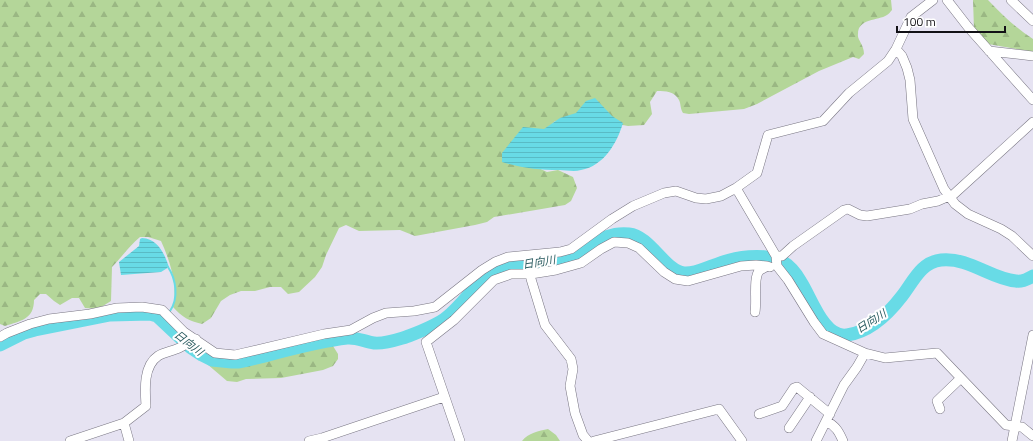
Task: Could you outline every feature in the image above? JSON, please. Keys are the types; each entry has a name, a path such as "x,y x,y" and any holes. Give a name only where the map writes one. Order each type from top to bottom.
{"street":[{"path":"0,337 30,324 49,319 90,314 117,308 142,307 162,310 184,332 215,353 235,355 324,334 351,330 386,313 414,311 435,307 482,270 495,262 508,257 560,252 570,249 633,206 664,193 676,191 696,198 706,199 721,196 736,188 757,173 768,136 823,121 849,93 888,61 896,49 912,17 933,0"},
{"path":"947,0 989,51 1033,100"},
{"path":"1011,0 1033,22"},
{"path":"896,49 904,62 910,80 913,119 944,188 955,204 968,214 1001,229 1012,236 1033,256"},
{"path":"989,51 1033,56"},
{"path":"776,256 782,256 793,246 844,210 848,209 860,215 867,216 910,209 922,204 938,201 954,194 1033,122"},
{"path":"736,188 776,256 777,266 788,280 823,334 865,352 885,358 937,353 1006,425 1022,427 1033,436"},
{"path":"460,441 426,342 454,320 494,280 510,274 530,274 556,270 581,263 614,242 628,242 634,245 664,272 675,279 688,281 741,266 777,266"},
{"path":"529,256 530,274 545,325 571,359 574,369 570,386 575,414 583,435 588,441"},
{"path":"755,312 756,278 759,271 767,266"},
{"path":"1012,441 1029,378 1033,335"},
{"path":"70,441 124,423 146,406 146,376 153,361 158,356 180,348 196,339"},
{"path":"816,441 844,386 857,368 865,352"},
{"path":"940,409 937,401 961,378"},
{"path":"759,414 782,406 794,388 797,387 810,397 838,429 843,441"},
{"path":"310,441 444,397"},
{"path":"789,428 810,397"},
{"path":"594,441 621,438 719,409 742,441"},
{"path":"124,423 129,441"}],"green space":[{"path":"0,0 891,0 892,10 889,14 883,17 861,25 858,36 864,54 859,59 853,57 819,71 757,104 744,109 689,114 683,113 679,100 675,95 667,91 657,91 650,102 652,114 644,125 628,126 576,116 555,121 551,125 532,165 547,172 558,170 573,177 577,188 571,201 565,205 494,217 487,222 475,225 415,236 400,230 359,231 346,225 339,228 322,267 315,277 299,292 288,294 281,287 270,287 255,291 241,291 230,295 221,301 211,318 202,324 186,318 173,307 174,282 161,241 148,237 140,237 112,267 111,301 98,309 85,308 79,298 72,298 60,305 46,294 40,294 34,300 32,311 26,318 5,326 0,324"},
{"path":"973,0 988,0 1009,21 1033,39 1033,52 988,44 974,29"},
{"path":"326,345 333,346 338,354 338,359 333,366 323,370 281,378 246,379 237,382 227,381 207,364 236,364 300,349"},
{"path":"548,429 556,435 560,441 522,441 530,434"}],"water":[{"path":"595,98 612,116 623,123 613,146 603,159 596,164 589,168 573,171 544,170 502,162 502,153 523,127 544,129 560,118 576,113 586,101"},
{"path":"142,238 152,241 160,248 169,267 161,272 121,275 119,262 139,246 140,239"}],"waterway":[{"name":"日向川","path":"0,345 24,333 35,330 110,315 150,314 157,316 190,347 212,360 239,362 306,345 347,338 354,338 374,343 386,342 406,337 433,326 443,320 453,312 489,274 497,270 516,265 566,258 582,251 603,238 619,234 637,236 651,247 670,266 677,271 684,273 696,272 723,262 740,258 758,256 783,262 791,268 797,276 825,324 832,331 847,335 863,330 878,321 897,302 918,274 928,264 934,262 941,260 961,262 1016,281 1023,281 1033,276"},
{"path":"168,267 175,283 175,300 170,311"}]}
